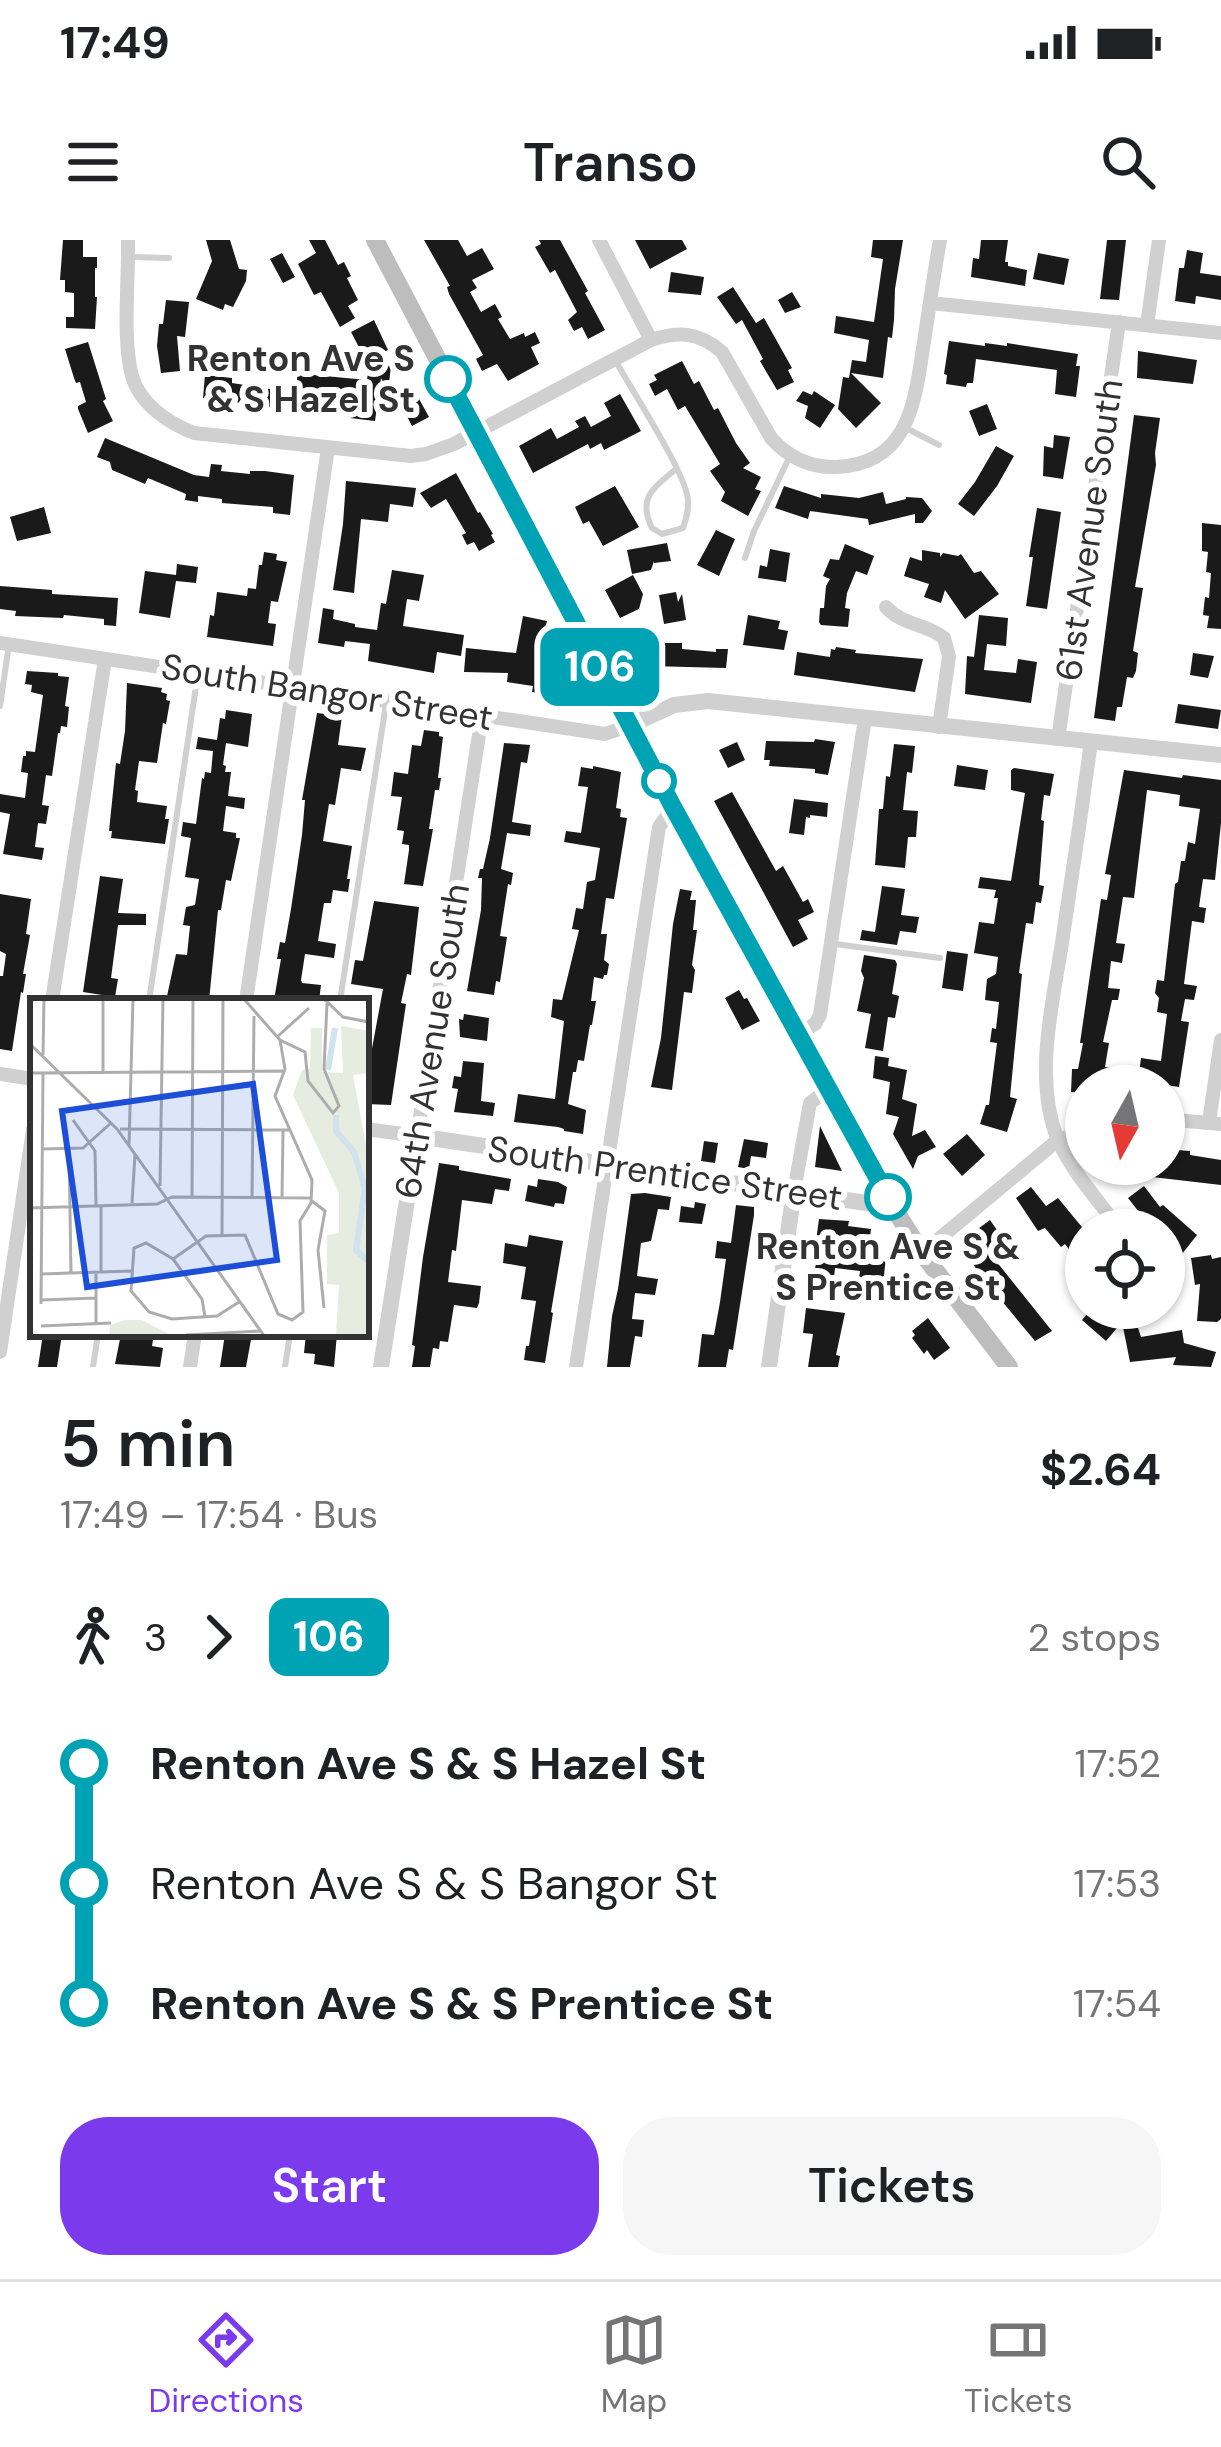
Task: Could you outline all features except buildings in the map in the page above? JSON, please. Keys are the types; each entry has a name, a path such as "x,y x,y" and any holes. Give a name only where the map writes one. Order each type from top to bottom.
{"main road":[{"path":"375,240 673,807 893,1207 1009,1367"}],"street":[{"path":"598,240 651,340"},
{"path":"129,248 132,375 149,404 178,427 194,433 426,454 454,444 651,340 687,333 712,343 732,365 771,438 790,455 820,466 856,465 874,458 904,427 914,401 940,240"},
{"path":"1147,325 1159,240"},
{"path":"930,303 1221,332"},
{"name":"61st Avenue South","path":"1058,739 1119,322"},
{"path":"246,998 328,448"},
{"path":"886,607 904,622 938,633 948,646 939,727"},
{"name":"South Bangor Street","path":"5,644 605,734 690,701 1221,755"},
{"path":"52,998 105,658"},
{"name":"64th Avenue South","path":"381,1367 482,715"},
{"path":"800,1034 820,1015 865,718"},
{"path":"1091,742 1049,1032 1047,1087 1058,1140 1105,1209"},
{"path":"576,1367 659,827 673,807"},
{"path":"1185,1121 1215,1123 1221,1040"},
{"path":"0,1073 30,1078"},
{"path":"769,1367 810,1103 830,1088"},
{"name":"South Prentice Street","path":"369,1129 893,1207"},
{"path":"922,1253 1065,1138"},
{"path":"0,1352 30,1150"},
{"path":"190,1367 195,1337"}],"lane":[{"path":"129,248 169,258"},
{"path":"615,359 676,469 688,496 683,528 662,534 652,528 645,506 648,496 676,469"},
{"path":"904,427 939,446"},
{"path":"746,557 790,455"},
{"path":"0,706 5,644"},
{"path":"149,998 198,673"},
{"path":"340,998 386,701"},
{"path":"831,943 940,958"},
{"path":"93,1367 98,1337"},
{"path":"285,1367 290,1337"}],"bus line":[{"name":"106","path":"448,379 673,807 888,1197"}],"place":[{"name":"Renton Ave S & S Hazel St","path":"448,379"},
{"name":"Renton Ave S & S Prentice St","path":"888,1197"}]}
